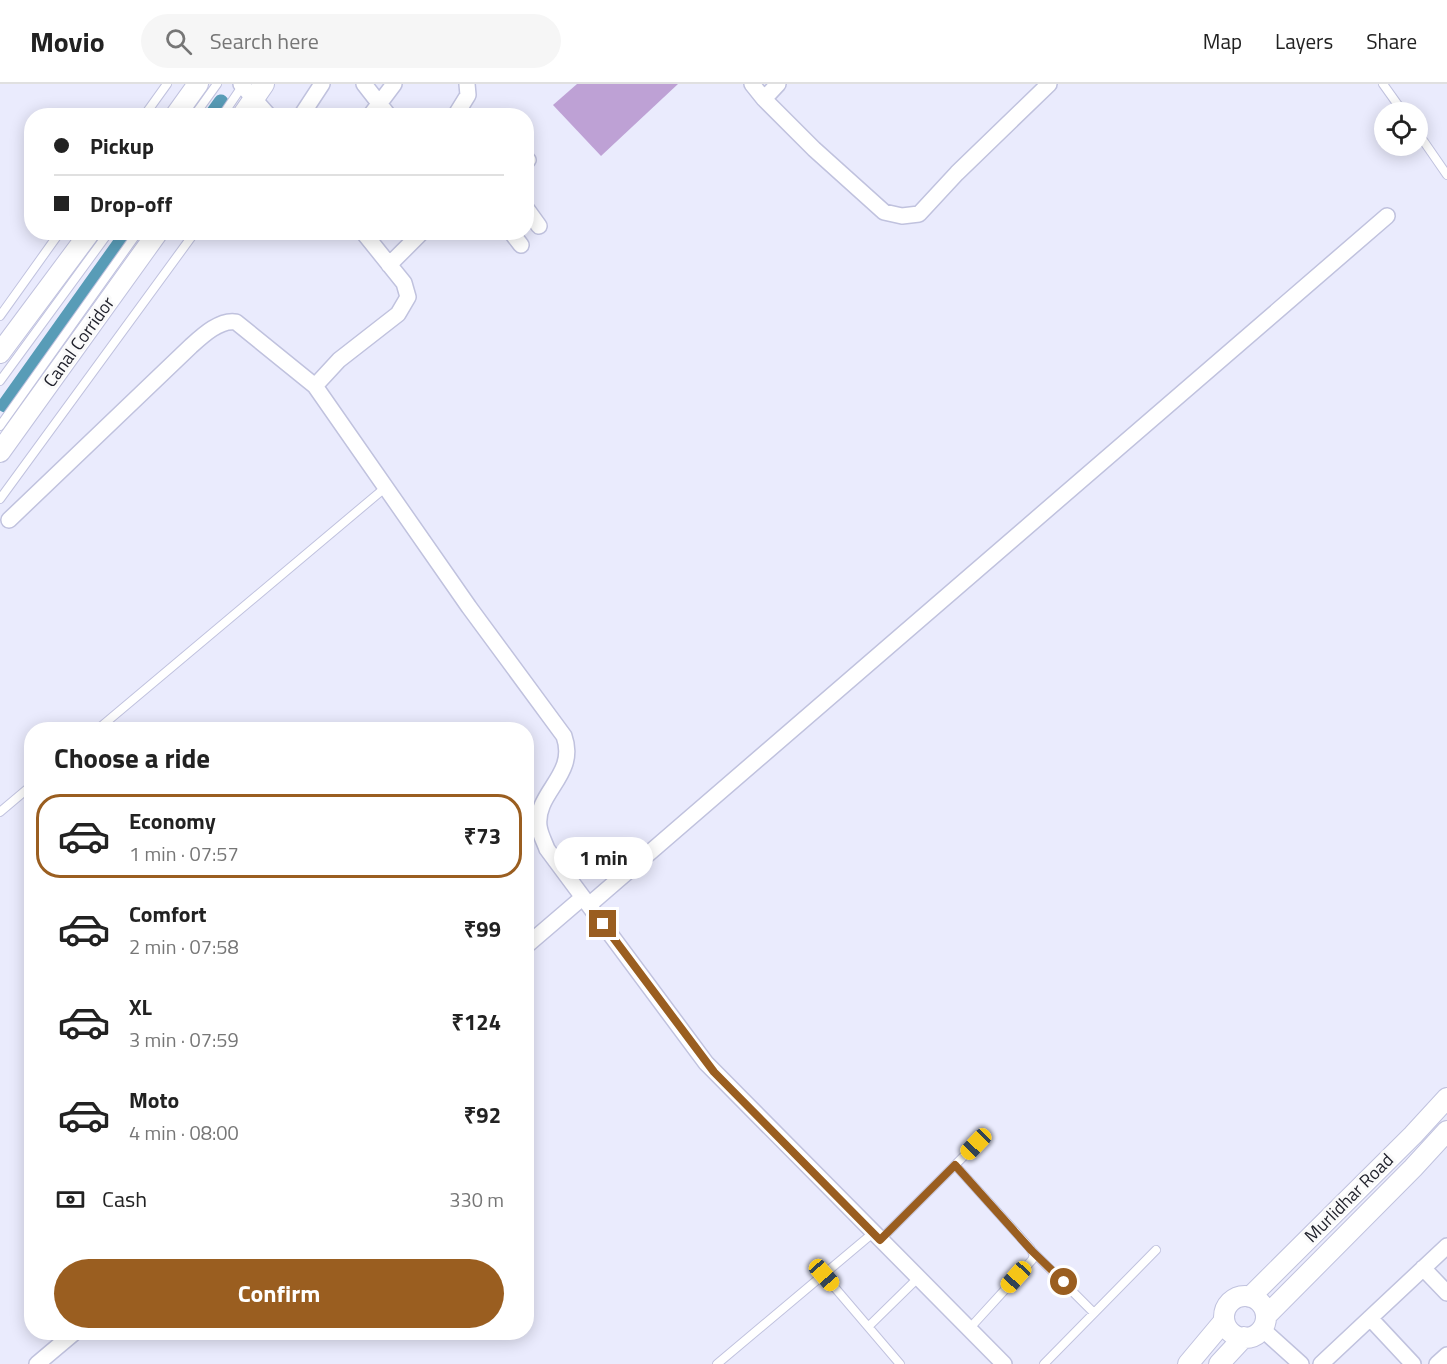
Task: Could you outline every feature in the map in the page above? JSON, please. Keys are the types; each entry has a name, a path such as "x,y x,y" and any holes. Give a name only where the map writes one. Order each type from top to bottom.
{"street":[{"path":"181,108 198,84"},
{"path":"306,108 322,84"},
{"path":"363,84 374,108"},
{"path":"375,108 394,84"},
{"path":"462,108 468,95 467,84"},
{"path":"752,84 764,99 814,148 884,212 902,216 919,214 957,173 1049,84"},
{"path":"764,99 778,84"},
{"path":"244,108 249,87"},
{"path":"249,87 263,108"},
{"path":"534,940 586,901 1386,216"},
{"path":"534,219 539,226"},
{"path":"0,353 84,240"},
{"name":"Canal Corridor","path":"1,448 152,240"},
{"path":"315,386 339,360 398,314 408,297 404,283 370,240"},
{"path":"389,265 414,240"},
{"path":"517,240 521,246"},
{"path":"9,520 191,346 228,321 236,322 315,386 469,607 564,736 568,754 566,765 543,806 539,824 547,849 710,1068 1004,1364"},
{"name":"Murlidhar Road","path":"1250,1297 1413,1136 1447,1098"},
{"name":"Murlidhar Road","path":"1219,1364 1257,1328 1447,1131"},
{"path":"1322,1364 1447,1246"},
{"path":"1423,1268 1447,1293"},
{"path":"1188,1364 1224,1321 1226,1308 1236,1298 1250,1297 1261,1304 1257,1328"},
{"path":"1370,1318 1413,1364"},
{"path":"1224,1321 1232,1333 1257,1328"},
{"path":"1257,1328 1301,1364"},
{"path":"37,1364 66,1340"},
{"path":"1437,1364 1447,1355"}],"lane":[{"path":"150,108 167,84"},
{"path":"200,108 217,84"},
{"path":"1383,84 1396,102"},
{"path":"229,108 249,87"},
{"path":"1428,147 1447,175"},
{"path":"0,316 54,240"},
{"path":"0,381 102,240"},
{"path":"0,426 132,240"},
{"path":"0,499 189,240"},
{"path":"106,722 386,487"},
{"path":"0,812 24,792"},
{"path":"717,1364 824,1275 877,1237 976,1144"},
{"path":"955,1165 1032,1251 1095,1313"},
{"path":"1044,1364 1156,1250"},
{"path":"969,1329 1032,1260 1032,1251"},
{"path":"824,1275 900,1364"},
{"path":"869,1326 918,1278"}],"building":[{"path":"577,84 678,84 601,156 553,105"}],"waterway":[{"path":"217,108 221,102"},
{"path":"5,405 122,240"}],"route":[{"path":"603,924 714,1072 880,1240 955,1165 1032,1251 1064,1282"}]}
